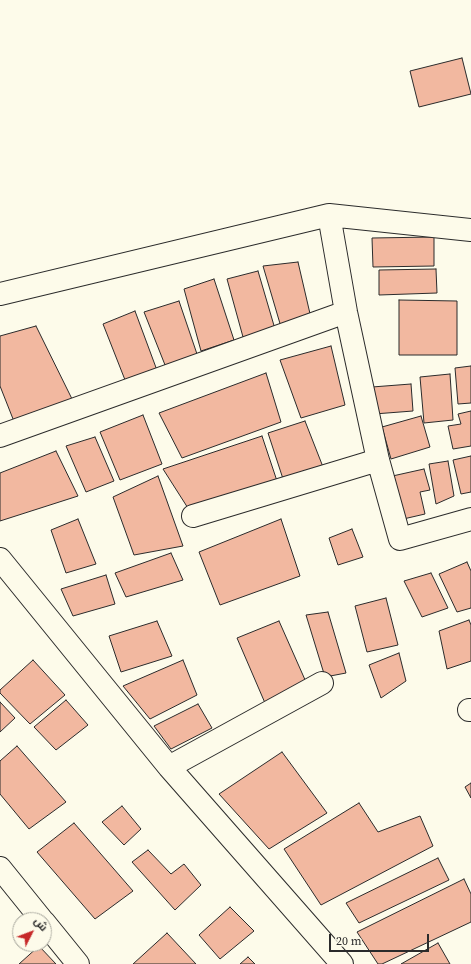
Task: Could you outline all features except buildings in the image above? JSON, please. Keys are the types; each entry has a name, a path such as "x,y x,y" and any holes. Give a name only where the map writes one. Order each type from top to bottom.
{"street":[{"path":"329,215 346,312 378,460 400,539 471,519"},
{"path":"0,294 329,215 471,230"},
{"path":"0,436 346,312"},
{"path":"193,516 378,460"},
{"path":"0,559 170,767 342,964"},
{"path":"170,767 322,683"},
{"path":"0,868 36,912"},
{"path":"52,932 78,964"}]}
